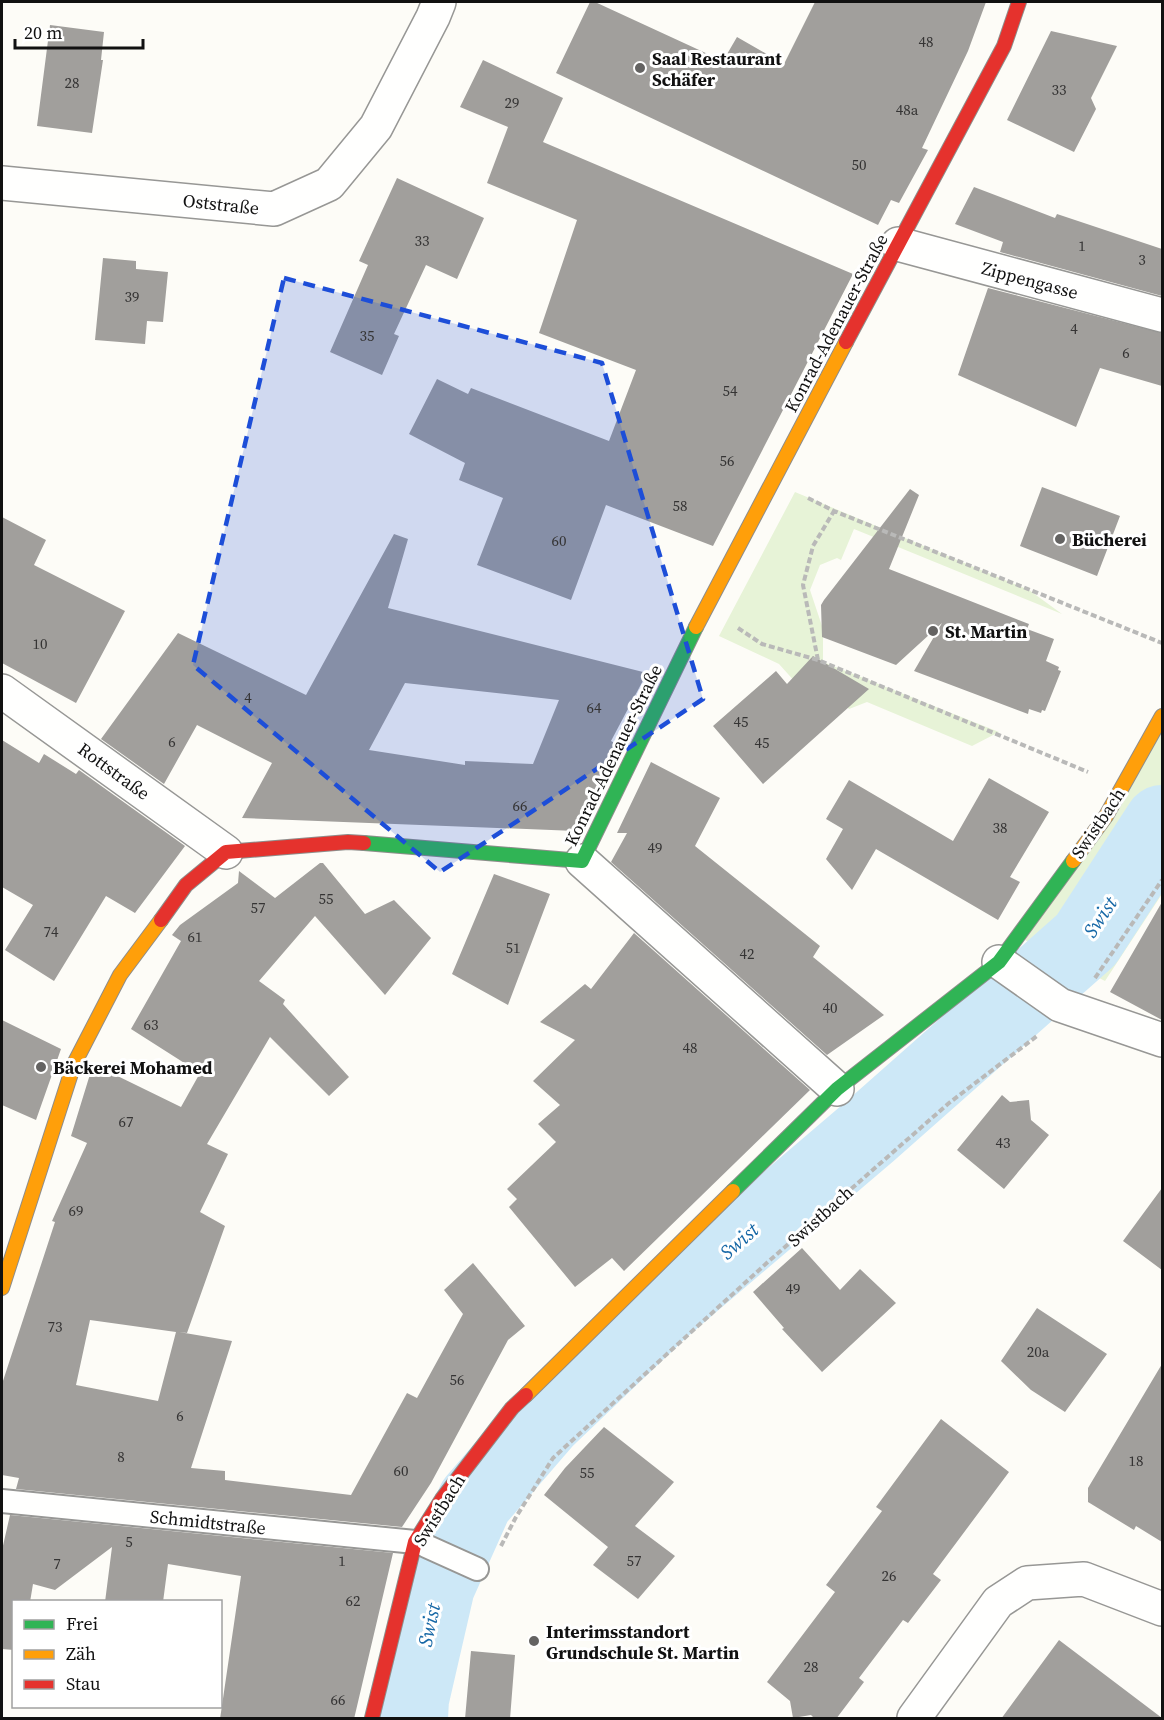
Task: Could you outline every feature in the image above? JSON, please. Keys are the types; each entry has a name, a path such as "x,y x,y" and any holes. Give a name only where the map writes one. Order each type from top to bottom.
{"main road":[{"name":"Konrad-Adenauer-Straße","path":"226,852 348,842 582,861 709,601 1004,46 1019,2"},
{"name":"Swistbach","path":"372,1719 421,1544 442,1499 512,1408 837,1089 1005,966 1106,816 1162,716"},
{"path":"2,1288 74,1064 120,975 186,885 226,852"}],"street":[{"name":"Oststraße","path":"2,183 274,209 329,184 375,128 439,2"},
{"name":"Zippengasse","path":"898,244 1162,315"},
{"name":"Rottstraße","path":"2,691 226,852"},
{"path":"582,861 837,1089"},
{"path":"1005,966 1067,1007 1162,1040"},
{"path":"914,1719 998,1602 1027,1583 1084,1579 1162,1609"}],"lane":[{"name":"Schmidtstraße","path":"2,1501 421,1544 477,1569"}],"path":[{"path":"773,483 834,511 1162,643"},
{"path":"818,660 803,585 813,546 834,511"},
{"path":"709,601 727,620 762,644 818,660 1084,770 1122,788"},
{"name":"Swistbach","path":"497,1556 516,1516 553,1458 949,1103 1067,1007 1162,879"}],"highlighted area":[{"path":"284,278 602,363 703,699 440,872 193,665"}],"green space":[{"path":"795,492 1029,590 1062,614 854,529 841,560 837,558 820,565 810,590 823,629 823,662 999,732 972,746 867,702 849,709 813,670 797,684 779,664 719,636"},
{"path":"1162,724 1162,894 1105,981 1025,940"}],"building":[{"path":"590,2 595,2 723,61 737,37 784,64 815,2 986,2 968,51 922,148 928,150 899,203 891,200 878,225 556,73"},
{"path":"50,25 104,32 101,60 103,60 92,133 37,126"},
{"path":"1051,31 1117,46 1091,98 1096,109 1074,152 1007,120"},
{"path":"483,60 563,98 543,142 853,274 713,546 606,505 571,600 477,565 503,498 459,480 465,463 409,434 437,379 468,394 471,388 609,441 636,370 539,333 577,220 487,183 508,127 460,107"},
{"path":"397,178 484,218 457,279 426,265 394,334 399,336 382,375 330,352 368,265 359,261"},
{"path":"974,187 1055,218 1057,214 1162,249 1162,296 1000,252 1003,242 955,224"},
{"path":"103,258 136,261 136,269 168,272 163,322 147,321 145,344 95,340"},
{"path":"988,288 1162,333 1162,386 1100,368 1076,427 958,375"},
{"path":"1042,487 1120,516 1097,576 1020,546"},
{"name":"St. Martin","path":"910,489 919,495 889,569 1029,624 1027,629 1054,639 1046,661 1059,667 1058,670 1061,671 1045,711 1042,710 1041,713 1029,709 1028,714 914,671 942,623 896,665 822,637 821,605"},
{"path":"2,517 46,540 34,565 125,611 76,703 2,663"},
{"path":"394,534 408,539 388,608 647,673 611,741 618,745 576,831 242,818 272,763 197,725 164,784 101,739 178,633 306,695","holes":["405,683 559,700 533,764 465,761 465,765 369,750"]},
{"path":"813,656 869,689 763,784 713,726 776,671 787,684"},
{"path":"2,740 39,763 44,754 76,774 79,770 185,846 135,913 106,896 54,981 5,950 33,905 2,887"},
{"path":"651,762 720,798 695,846 820,946 813,957 884,1015 827,1055 611,862 627,833 617,833"},
{"path":"989,778 1049,812 1010,877 1020,882 998,920 876,849 852,890 826,859 843,829 826,819 849,780 953,841"},
{"path":"323,863 365,914 394,900 431,938 385,995 315,916 259,981 285,1000 283,1004 349,1077 329,1096 270,1037 207,1144 228,1154 200,1212 225,1226 187,1333 179,1332 232,1341 191,1468 225,1471 225,1480 351,1495 407,1393 417,1398 463,1314 444,1290 473,1263 525,1326 508,1340 431,1483 402,1527 16,1489 19,1478 2,1475 2,1384 55,1222 52,1221 87,1143 71,1136 91,1071 95,1065 181,1107 200,1073 131,1029 181,941 172,935 180,925 238,883 239,871 275,898","holes":["90,1320 176,1332 158,1401 76,1385"]},
{"path":"494,874 550,894 508,1005 452,974"},
{"path":"1162,902 1162,1020 1110,992"},
{"path":"634,933 810,1090 624,1271 612,1258 575,1287 509,1207 517,1199 507,1189 556,1142 538,1124 560,1105 533,1081 575,1040 540,1022 585,984 591,989"},
{"path":"2,1020 61,1049 36,1120 2,1105"},
{"path":"1002,1095 1010,1102 1029,1100 1031,1120 1049,1135 1004,1189 957,1150"},
{"path":"1162,1188 1162,1270 1123,1241"},
{"path":"802,1248 840,1290 860,1269 896,1303 822,1372 782,1329 784,1328 753,1292"},
{"path":"1037,1308 1107,1354 1065,1412 1031,1390 1001,1361"},
{"path":"1162,1364 1162,1542 1136,1526 1134,1530 1088,1502 1088,1488"},
{"path":"941,1419 1009,1472 933,1574 941,1580 908,1623 903,1620 859,1678 864,1682 836,1719 815,1719 811,1715 793,1718 790,1701 767,1682 835,1592 826,1585 882,1511 876,1507"},
{"path":"604,1427 674,1482 635,1526 675,1556 638,1599 593,1565 608,1547 544,1495 565,1468"},
{"path":"10,1515 393,1553 354,1719 220,1719 241,1576 168,1564 163,1600 105,1600 112,1547 55,1590 33,1584 30,1600 12,1600 12,1650 2,1649 2,1550"},
{"path":"1059,1640 1162,1718 1162,1719 1001,1719"},
{"path":"471,1651 515,1655 510,1719 465,1719"}],"waterway":[{"name":"Swist","path":"410,1718 411,1699 437,1586 475,1501 546,1419 660,1310 869,1132 1086,940 1162,823"}],"traffic: fast":[{"path":"364,843 582,861 696,627"},
{"path":"733,1191 837,1089 999,962 1073,861"}],"traffic: slow":[{"path":"696,627 846,342"},
{"path":"1073,861 1106,816 1162,716"},
{"path":"2,1288 74,1064 120,975 161,920"},
{"path":"526,1395 733,1191"}],"traffic: jam":[{"path":"846,342 1004,46 1019,2"},
{"path":"161,920 186,885 226,852 348,842 364,843"},
{"path":"372,1718 415,1542 442,1499 512,1408 526,1395"}],"place":[{"name":"Saal Restaurant Schäfer","path":"640,68"},
{"name":"Bücherei","path":"1060,539"},
{"name":"St. Martin","path":"933,631"},
{"name":"Bäckerei Mohamed","path":"41,1067"},
{"name":"Interimsstandort Grundschule St. Martin","path":"534,1641"}]}
